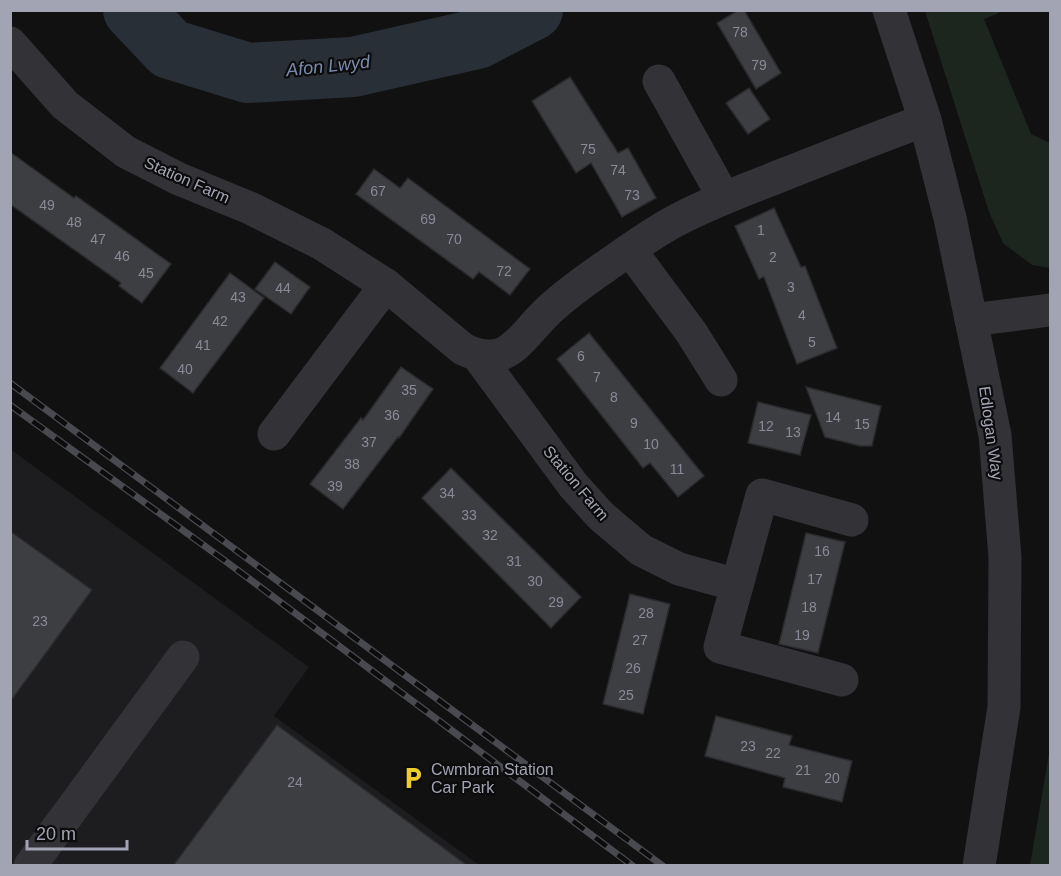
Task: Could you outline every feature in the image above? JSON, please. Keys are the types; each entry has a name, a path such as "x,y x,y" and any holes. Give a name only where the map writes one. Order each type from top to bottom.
{"street":[{"name":"Edlogan Way","path":"889,10 925,120 950,218 995,435 1005,557 1004,707 979,866"},
{"name":"Station Farm","path":"10,44 65,105 126,152 179,179 250,208 322,244 386,285 464,349 478,356 573,485 601,516 641,550 679,569 737,585"},
{"path":"659,81 724,198"},
{"path":"478,356 490,358 501,355 515,346 570,291 674,222 724,198 925,120"},
{"path":"630,250 691,332 721,380"},
{"path":"274,434 386,285"},
{"path":"971,320 1050,310"},
{"path":"842,680 720,647 762,495 852,520"},
{"path":"30,866 183,657"}],"shaded area":[{"path":"925,11 998,11 999,13 984,19 1031,134 1050,143 1050,268 1032,265 1003,243 989,212"},
{"path":"10,449 309,667 274,716 479,865 11,865"},
{"path":"1050,748 1050,865 1030,865"}],"building":[{"path":"739,10 744,10 781,73 756,89 717,23"},
{"path":"570,77 618,153 628,148 656,198 622,217 591,163 576,173 532,101"},
{"path":"749,88 770,119 748,134 726,103"},
{"path":"10,152 171,264 142,303 119,286 121,283 10,204"},
{"path":"374,169 400,188 408,178 530,269 510,295 479,272 473,279 356,194"},
{"path":"774,208 801,267 805,266 837,348 797,364 764,277 759,279 735,226"},
{"path":"275,262 310,287 291,314 255,289"},
{"path":"230,273 264,298 193,393 160,368"},
{"path":"589,333 704,476 678,497 650,463 643,468 557,359"},
{"path":"401,367 433,389 399,438 343,509 310,484 361,418 363,420"},
{"path":"806,387 881,406 872,446 860,446 825,437"},
{"path":"758,402 811,415 800,455 748,443"},
{"path":"451,468 581,597 551,628 422,498"},
{"path":"10,531 92,590 10,702"},
{"path":"806,533 845,542 818,653 779,644"},
{"path":"630,594 670,604 643,714 603,704"},
{"path":"716,716 792,736 789,745 852,761 842,802 783,787 785,778 705,756"},
{"path":"277,725 468,866 173,866"}],"waterway":[{"name":"Afon Lwyd","path":"133,10 170,49 248,73 353,67 477,39 533,10"}],"railway":[{"path":"10,383 663,866"},
{"path":"10,405 224,560 633,866"}],"place":[{"name":"Cwmbran Station Car Park","path":"413,778"}]}
